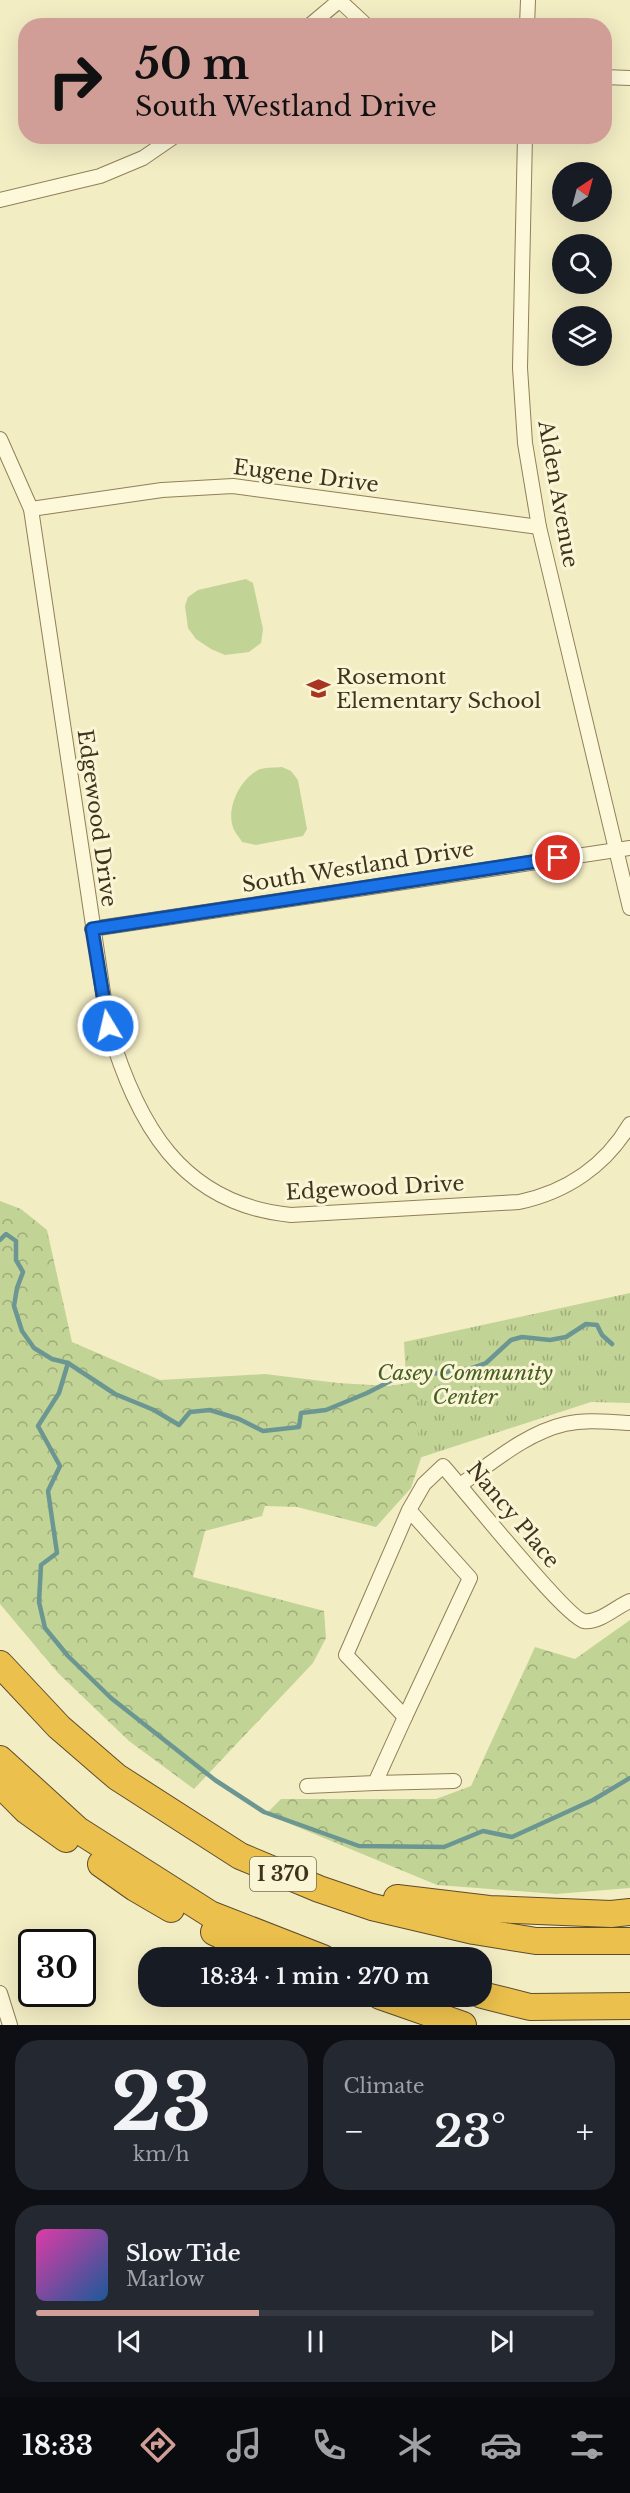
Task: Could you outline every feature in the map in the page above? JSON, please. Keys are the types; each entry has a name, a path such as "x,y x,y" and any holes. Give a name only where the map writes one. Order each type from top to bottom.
{"highway":[{"name":"I 370","path":"0,1664 59,1727 117,1778 240,1856 319,1889 372,1907 474,1931 536,1941 630,1941"},
{"path":"0,1759 78,1830 210,1914 295,1947"},
{"path":"0,1784 27,1811 135,1888 201,1926 246,1947"},
{"path":"319,1889 489,1909 611,1914 630,1912"},
{"path":"492,1998 530,2007 630,2007"},
{"path":"411,2007 463,2025"}],"street":[{"path":"319,18 340,0 359,18"},
{"path":"528,0 528,18"},
{"path":"612,77 630,78"},
{"path":"0,200 100,176 143,158 163,144"},
{"name":"Alden Avenue","path":"525,144 520,368 525,443 539,527 624,849"},
{"name":"Edgewood Drive","path":"0,439 32,509 108,1026 118,1060 134,1097 169,1154 184,1171 230,1201 268,1213 291,1215 519,1202 542,1197 590,1171 617,1146 630,1124"},
{"name":"Eugene Drive","path":"32,509 162,490 233,486 539,527"},
{"path":"624,849 630,908"},
{"name":"South Westland Drive","path":"92,929 624,849"},
{"path":"460,1485 506,1453 550,1429 591,1421 630,1423"},
{"name":"Nancy Place","path":"405,1717 346,1654 409,1510 424,1484 443,1466 548,1590 575,1617 585,1621 596,1620 630,1601"},
{"path":"375,1783 470,1578 409,1510"},
{"path":"307,1786 454,1781"},
{"path":"0,1993 10,2025"}],"green space":[{"path":"246,579 253,583 263,629 261,643 249,652 225,655 196,639 188,628 185,606 188,597 198,590"},
{"path":"282,767 291,771 298,780 307,829 303,836 256,845 242,842 234,830 231,814 240,788 258,770"},
{"path":"0,1201 21,1209 47,1230 72,1342 160,1380 265,1374 338,1383 389,1386 421,1381 415,1417 422,1455 411,1488 376,1527 297,1507 265,1506 262,1516 205,1531 193,1577 324,1611 326,1638 313,1663 194,1789 129,1741 58,1673 0,1604"},
{"name":"Casey Community Center","path":"630,1293 630,1403 591,1402 419,1458 409,1434 404,1342"},
{"path":"630,1620 630,1888 556,1894 437,1885 266,1814 281,1799 436,1799 471,1786 535,1647 575,1659"}],"waterway":[{"path":"0,1240 6,1234 16,1241 16,1260 23,1272 14,1306 22,1331 34,1348 52,1359 68,1363 115,1394 154,1410 179,1425 190,1412 210,1410 239,1419 263,1431 299,1427 301,1413 326,1410 406,1373 417,1376 472,1368 486,1363 511,1340 522,1337 550,1340 566,1337 586,1324 597,1325 602,1335 612,1344"},
{"path":"68,1363 59,1393 38,1426 60,1466 48,1491 57,1553 41,1565 39,1602 45,1628 68,1656 111,1698 215,1780 264,1812 359,1846 444,1847 483,1831 512,1837 593,1800 630,1778"}],"place":[{"name":"Rosemont Elementary School","path":"318,689"}],"route":[{"path":"108,1026 92,929 558,858"}]}
